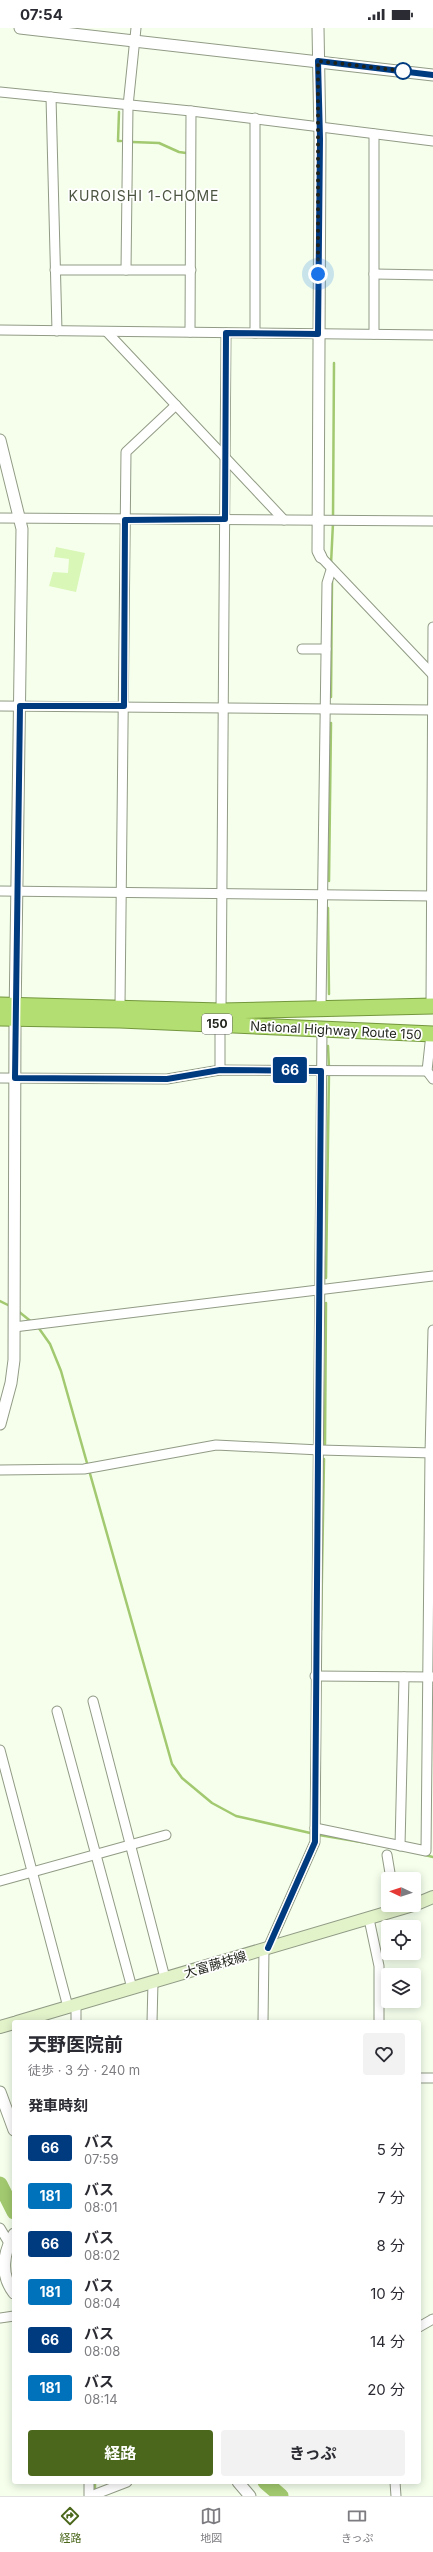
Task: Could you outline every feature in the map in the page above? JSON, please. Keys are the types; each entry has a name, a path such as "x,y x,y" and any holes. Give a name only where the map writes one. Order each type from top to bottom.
{"highway":[{"name":"National Highway Route 150","path":"0,1005 15,1012 220,1017 321,1007 432,1006"},
{"name":"National Highway Route 150","path":"0,1018 15,1012 120,1006 322,1030 432,1034"}],"main road":[{"name":"大富藤枝線","path":"421,1902 433,1897"},
{"name":"大富藤枝線","path":"22,2020 369,1919 386,1912"},
{"name":"大富藤枝線","path":"0,2027 12,2023"}],"street":[{"path":"20,28 433,75"},
{"path":"126,270 128,106 136,28"},
{"path":"318,28 318,334 328,520 318,551 331,570 433,675"},
{"path":"0,92 255,118 374,134 433,140"},
{"path":"51,96 57,331"},
{"path":"190,332 191,111"},
{"path":"254,333 255,118"},
{"path":"374,134 374,334"},
{"path":"56,270 190,270"},
{"path":"374,274 433,275"},
{"path":"0,330 433,335"},
{"path":"107,332 284,520"},
{"path":"220,1070 226,333"},
{"path":"120,1006 126,452 176,405"},
{"path":"0,440 22,529 15,1012 14,1327 11,1384 0,1424"},
{"path":"0,518 433,521"},
{"path":"321,1007 324,895 327,583 331,570"},
{"path":"432,1006 433,627"},
{"path":"302,649 326,649"},
{"path":"0,706 433,710"},
{"path":"0,891 121,894 432,896"},
{"path":"263,2020 266,1949 315,1832 315,1676 326,1071 322,1030"},
{"path":"432,1034 427,1071 433,1079"},
{"path":"0,1078 167,1079 220,1070 427,1071"},
{"path":"14,1327 321,1292 433,1276"},
{"path":"315,1832 426,1851 430,1677 433,1330"},
{"path":"0,1470 88,1468 216,1445 431,1453"},
{"path":"315,1676 430,1677"},
{"path":"400,1846 404,1676"},
{"path":"93,1701 165,1978"},
{"path":"57,1711 132,1988"},
{"path":"0,1750 32,1872 76,2020"},
{"path":"0,1881 166,1835"},
{"path":"387,1855 390,1872"},
{"path":"369,1919 379,1966 379,2020"},
{"path":"152,2020 153,1982"},
{"path":"421,2078 433,2078"},
{"path":"0,2092 12,2125"},
{"path":"0,2228 11,2239 5,2252 5,2276 12,2289"},
{"path":"0,2318 12,2316"},
{"path":"421,2326 433,2319"},
{"path":"90,2484 93,2495 122,2484"},
{"path":"240,2484 250,2496"},
{"path":"395,2484 396,2496"}],"green space":[{"path":"56,547 85,553 76,592 49,586 53,572 68,573 69,559 54,557"}],"waterway":[{"path":"119,112 118,141 121,141"},
{"path":"132,142 159,143 179,152 186,153"},
{"path":"333,518 334,363"},
{"path":"331,564 333,523"},
{"path":"331,697 332,581"},
{"path":"329,881 331,723"},
{"path":"328,908 329,994"},
{"path":"328,1046 329,1068"},
{"path":"326,1278 329,1073"},
{"path":"0,1301 10,1306"},
{"path":"325,1444 326,1303"},
{"path":"18,1311 33,1323"},
{"path":"38,1327 50,1344 61,1371 172,1764 182,1778 212,1803 236,1816 319,1835 373,1844"},
{"path":"321,1630 324,1459"},
{"path":"425,1855 433,1857"},
{"path":"0,2184 12,2208"},
{"path":"95,2484 95,2492"},
{"path":"267,2484 281,2496"}],"bus line":[{"name":"66","path":"268,1948 272,1935 315,1842 315,1676 320,1450 321,1071 220,1070 167,1079 15,1078 20,706 124,706 125,520 225,519 226,333 318,334 320,139 318,61 433,75"}],"district":[{"name":"KUROISHI 1-CHOME","path":"144,196"}],"route":[{"path":"318,274 320,139 318,61 404,72 403,71"}]}
